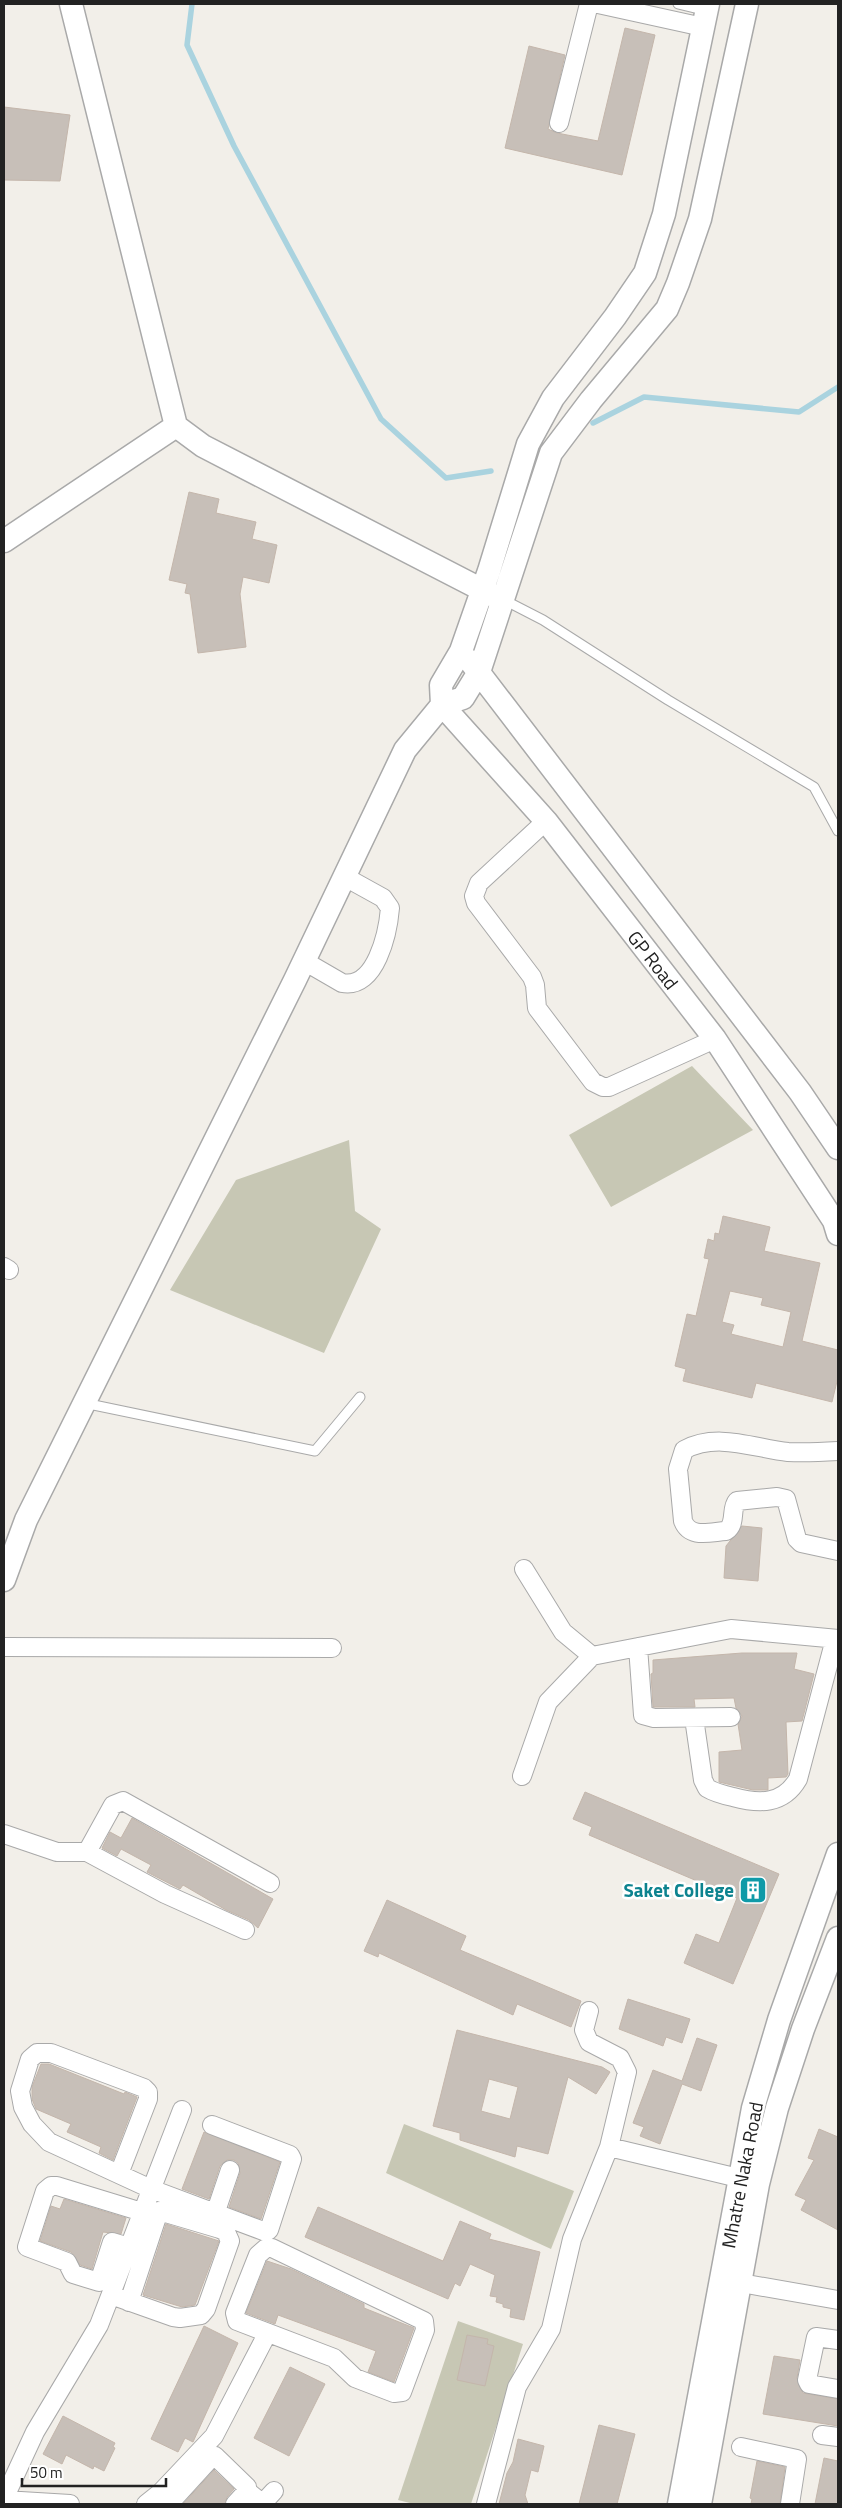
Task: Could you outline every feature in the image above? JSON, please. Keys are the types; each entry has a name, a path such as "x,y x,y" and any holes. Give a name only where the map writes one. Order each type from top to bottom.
{"street":[{"path":"72,4 176,426 203,446 504,600"},
{"path":"559,123 589,4"},
{"path":"4,1580 26,1520 129,1317 345,877 405,750 442,705 464,698 479,672 552,452 590,400 666,309 678,284 700,219 745,11 706,14 598,4"},
{"path":"442,705 441,685 461,651 528,444 553,398 615,317 645,273 664,214 706,14"},
{"path":"645,273 678,284"},
{"path":"4,541 176,426"},
{"name":"GP Road","path":"461,651 800,1092 838,1148"},
{"name":"GP Road","path":"442,705 546,821 715,1039 834,1221 838,1234"},
{"path":"546,821 479,883 474,896 476,903 532,977 535,985 537,1008 593,1082 603,1087 609,1086 715,1039"},
{"path":"304,961 342,983 348,984 366,975 372,968 388,931 390,908 383,898 345,877"},
{"path":"838,1451 789,1452 736,1442 710,1441 695,1444 684,1450 678,1469 683,1521 686,1528 691,1532 726,1531 731,1526 737,1500 777,1497 786,1499 797,1538 801,1543 838,1551"},
{"path":"524,1569 563,1632 592,1656"},
{"path":"522,1776 548,1702 592,1656 731,1629 837,1639 798,1780 792,1789 781,1798 754,1803 707,1788 703,1780 694,1718"},
{"path":"4,1647 332,1648"},
{"path":"638,1647 643,1715 654,1718 731,1717"},
{"path":"87,1852 113,1805 123,1801 270,1883"},
{"path":"4,1834 57,1852 87,1852 165,1894 245,1930"},
{"name":"Mhatre Naka Road","path":"700,2504 741,2283 750,2181 753,2108 779,2020 838,1854"},
{"name":"Mhatre Naka Road","path":"680,2504 750,2181 803,2029 838,1938"},
{"path":"486,2504 514,2396 522,2378 551,2329 572,2239 609,2147 627,2072 620,2058 589,2042 584,2030 590,2010"},
{"path":"779,2020 803,2029"},
{"path":"119,2174 148,2099 148,2092 144,2088 51,2053 37,2053 30,2059 20,2091 23,2107 32,2124 49,2142 119,2174 152,2189 214,2214 261,2232 269,2230 292,2159 290,2155 212,2125"},
{"path":"70,2504 4,2499 35,2432 99,2325 182,2110"},
{"path":"609,2147 750,2181"},
{"path":"214,2214 230,2170"},
{"path":"129,2247 112,2242 99,2282 72,2273 67,2262 27,2247 45,2191 51,2186 57,2186 142,2212"},
{"path":"111,2295 130,2302 180,2318 201,2316 206,2309 230,2241 229,2236 220,2229 159,2211 130,2302"},
{"path":"266,2248 272,2248 421,2318 425,2325 404,2388 398,2394 355,2378 334,2358 267,2334 240,2324 234,2318 258,2255 266,2248"},
{"path":"741,2283 838,2300"},
{"path":"146,2504 161,2492 214,2436 267,2334"},
{"path":"838,2340 816,2336 807,2380 810,2384 838,2390"},
{"path":"741,2447 797,2459 790,2504"},
{"path":"169,2504 211,2458 215,2456 246,2484 247,2491"},
{"path":"247,2491 266,2500"},
{"path":"235,2504 247,2491"}],"lane":[{"path":"678,4 706,14"},
{"path":"504,600 543,620 668,700 814,787 838,831"},
{"path":"84,1403 315,1451 360,1397"}],"shaded area":[{"path":"692,1066 753,1130 611,1207 569,1135"},
{"path":"349,1140 355,1211 381,1229 324,1353 170,1290 236,1180"},
{"path":"404,2124 574,2191 551,2249 386,2173"},
{"path":"458,2321 523,2344 471,2504 414,2504 398,2500"}],"building":[{"path":"625,28 655,35 622,175 505,148 529,46 565,55 548,129 557,133 598,141"},
{"path":"4,107 70,115 60,181 4,180"},
{"path":"189,492 219,499 216,513 256,522 252,539 277,545 269,583 243,577 240,594 246,647 198,653 190,594 185,593 187,584 169,580"},
{"path":"723,1216 770,1227 764,1251 820,1263 802,1341 838,1350 838,1377 832,1402 756,1383 752,1398 683,1381 686,1369 675,1366 687,1314 696,1316 709,1259 704,1258 708,1239 714,1241 715,1233 719,1234","holes":["730,1291 763,1298 761,1305 791,1312 783,1347 731,1334 734,1325 722,1322"]},
{"path":"742,1526 762,1528 758,1581 724,1578 726,1546"},
{"path":"742,1653 797,1653 794,1669 814,1674 802,1721 786,1722 788,1774 786,1777 768,1778 768,1790 753,1790 719,1782 719,1752 742,1750 738,1724 742,1716 736,1708 734,1698 694,1699 695,1707 653,1707 651,1674 653,1673 653,1660"},
{"name":"Saket College","path":"585,1792 779,1874 733,1984 684,1963 696,1934 719,1943 737,1898 589,1835 592,1827 573,1819"},
{"path":"132,1818 273,1899 258,1928 249,1920 226,1910 183,1885 180,1889 147,1872 151,1865 121,1849 117,1856 102,1848 110,1832 121,1838"},
{"path":"387,1900 466,1936 460,1950 581,2001 571,2027 517,2004 513,2015 379,1953 378,1957 364,1951"},
{"path":"628,1999 690,2019 682,2043 666,2037 663,2046 619,2029"},
{"path":"457,2030 602,2067 610,2072 596,2094 568,2077 548,2154 517,2146 515,2157 460,2140 460,2133 433,2126","holes":["489,2079 518,2087 510,2119 481,2111"]},
{"path":"697,2038 717,2045 701,2091 682,2084 660,2144 640,2136 644,2127 633,2123 653,2070 682,2081"},
{"path":"41,2064 49,2064 124,2094 125,2092 137,2097 113,2160 99,2153 101,2147 67,2132 71,2124 36,2109 32,2099 32,2087"},
{"path":"819,2129 838,2137 838,2230 801,2210 806,2200 795,2195 814,2160 808,2158"},
{"path":"204,2132 280,2162 261,2219 229,2207 240,2173 238,2163 234,2160 227,2160 220,2166 209,2199 182,2189"},
{"path":"64,2199 126,2218 121,2234 103,2232 92,2269 80,2265 71,2252 40,2241 51,2206 60,2209"},
{"path":"318,2207 443,2261 460,2221 491,2234 489,2239 540,2252 524,2320 510,2317 511,2309 503,2307 503,2304 496,2302 497,2297 490,2296 495,2275 470,2264 460,2286 455,2283 448,2299 305,2237"},
{"path":"166,2224 219,2241 195,2305 182,2307 143,2295"},
{"path":"267,2261 291,2269 364,2304 364,2308 414,2328 394,2382 368,2372 376,2351 278,2315 275,2324 246,2313"},
{"path":"204,2326 238,2343 193,2442 185,2438 178,2452 151,2439"},
{"path":"467,2335 488,2339 487,2344 494,2346 485,2386 457,2380"},
{"path":"774,2356 800,2360 797,2378 803,2393 838,2399 838,2426 763,2414"},
{"path":"290,2367 325,2384 289,2456 254,2438"},
{"path":"63,2416 115,2443 113,2447 115,2448 104,2471 94,2466 93,2469 66,2455 62,2464 43,2454"},
{"path":"599,2425 635,2434 617,2504 579,2504"},
{"path":"518,2439 544,2446 538,2472 531,2470 525,2495 528,2504 499,2504 507,2473 513,2462"},
{"path":"824,2458 838,2461 838,2504 815,2504"},
{"path":"757,2461 785,2467 780,2504 751,2504 752,2499 750,2498"},
{"path":"214,2470 234,2489 227,2497 225,2504 183,2504"}],"waterway":[{"path":"192,4 187,45 234,146 381,419 446,478 491,471"},
{"path":"593,423 644,397 799,412 838,387"}],"place":[{"name":"Saket College","path":"753,1890"}]}
